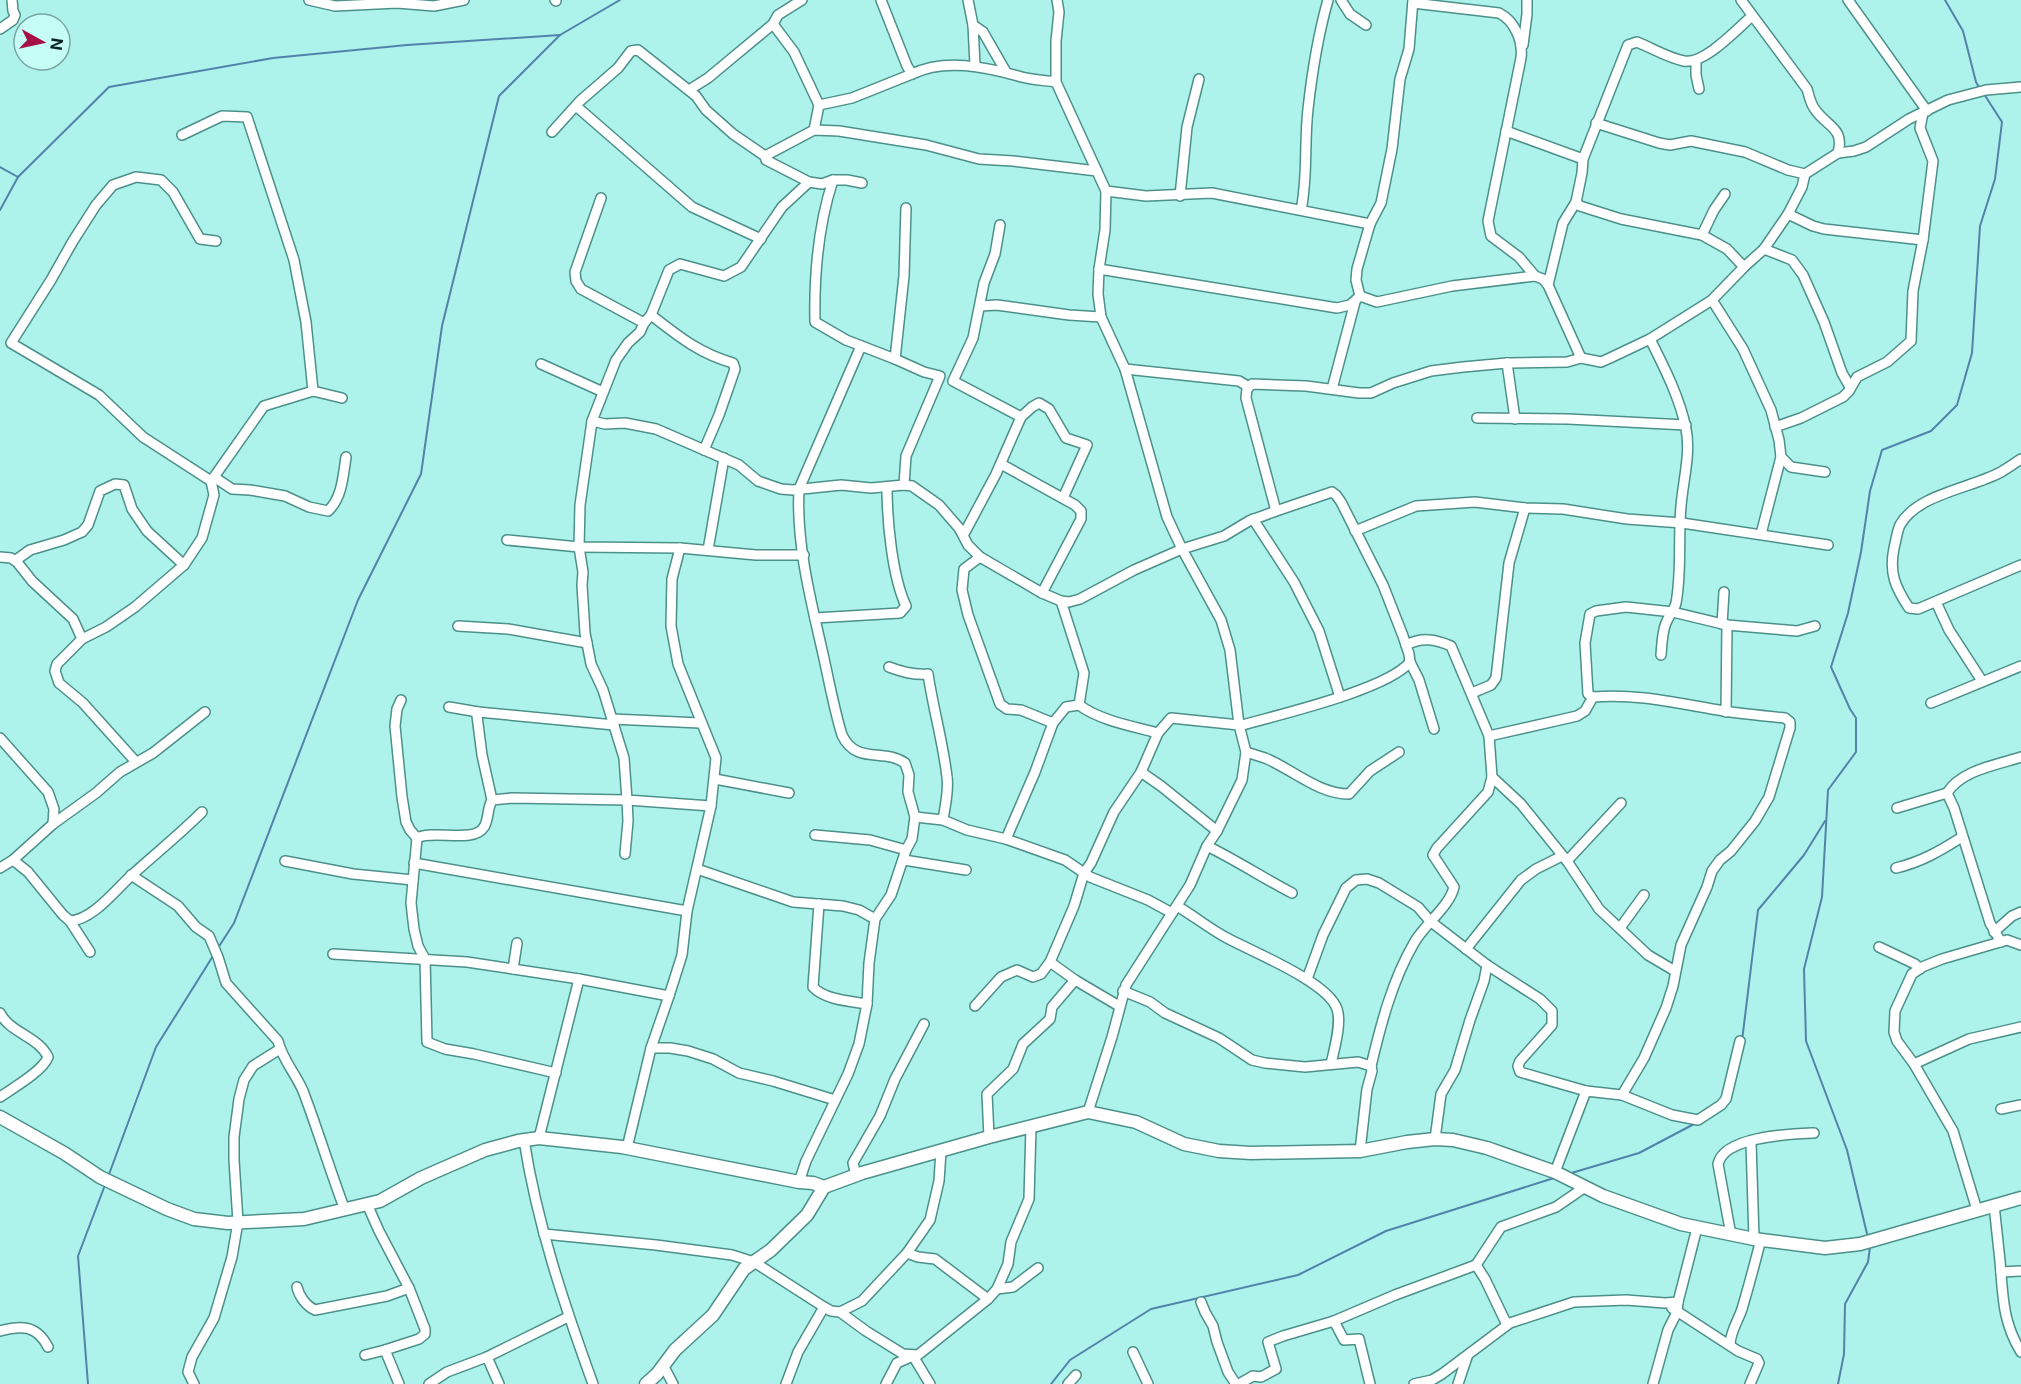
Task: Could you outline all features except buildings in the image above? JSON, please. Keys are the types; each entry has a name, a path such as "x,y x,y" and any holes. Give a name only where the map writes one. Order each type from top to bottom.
{"street":[{"path":"0,29 14,18 12,0"},
{"path":"309,0 335,6 397,3 434,6 464,0"},
{"path":"689,90 708,78 773,24 778,15 802,0"},
{"path":"881,0 912,74"},
{"path":"968,0 973,25 975,65"},
{"path":"1057,0 1059,12 1056,82 1106,190 1105,230 1098,294 1101,317 1125,369 1162,502 1182,549 1221,620 1230,650 1239,725 1246,752 1242,780 1217,831 1207,846 1190,885 1142,958 1124,991 1088,1112"},
{"path":"1301,210 1305,194 1308,110 1322,22 1328,0"},
{"path":"1341,0 1350,14 1366,26"},
{"path":"1527,0 1522,48 1488,228 1491,236 1519,256 1535,276"},
{"path":"1741,0 1807,89 1813,106 1838,132 1840,138 1838,153"},
{"path":"1848,0 1925,112"},
{"path":"1332,389 1358,299 1357,269 1370,224 1381,203 1392,149 1400,79 1408,48 1413,2 1499,13 1506,17 1514,28 1520,38 1522,48"},
{"path":"1548,285 1563,223 1576,202 1583,159 1628,45 1637,42 1682,61 1696,60 1702,58 1752,16"},
{"path":"773,24 794,52 819,105 814,130"},
{"path":"973,25 984,32 1006,72"},
{"path":"552,132 576,106 618,68 631,51 638,50 696,96 706,110 733,134 765,156 766,160 809,182 822,184 832,180 847,180 862,183"},
{"path":"1696,60 1699,89"},
{"path":"819,105 852,98 921,70 975,65 1020,77 1056,82"},
{"path":"1180,196 1187,127 1199,79"},
{"path":"1249,387 1258,383 1371,393 1393,383 1431,371 1507,363 1567,362 1581,358 1601,362 1650,339 1712,300 1764,249 1788,214 1802,187 1805,174 1838,153 1866,147 1948,100 1982,91 2021,87"},
{"path":"576,106 692,207 761,239"},
{"path":"1775,427 1814,412 1843,397 1857,377 1887,362 1911,341 1913,291 1923,240 1933,160 1920,129 1925,112"},
{"path":"182,135 222,116 247,117 294,260 306,322 313,391"},
{"path":"1596,123 1659,143 1670,145 1691,141 1745,152 1788,170 1805,174"},
{"path":"765,156 814,130 839,131 926,145 979,159 1097,171"},
{"path":"1506,131 1583,159"},
{"path":"216,241 200,239 173,192 161,180 136,177 113,185 96,205 12,343 99,395 143,437 232,489 250,489 285,496 309,507 328,511 336,504 346,458"},
{"path":"832,180 821,229 814,293 815,322 846,340 924,372 953,381 1021,417"},
{"path":"625,854 628,821 624,758 603,690 591,664 586,643 582,559 579,547 581,495 592,421 616,360 628,343 640,332 669,270 680,264 724,276 741,267 782,207 809,182"},
{"path":"1106,190 1146,196 1212,194 1370,224"},
{"path":"1702,236 1714,210 1725,194"},
{"path":"601,198 575,272 576,281 581,289 647,319 712,357 733,363 735,369 704,450"},
{"path":"1576,202 1580,206 1621,219 1702,236 1727,249 1744,267"},
{"path":"895,359 904,276 906,208"},
{"path":"1788,214 1824,229 1923,240"},
{"path":"953,381 973,338 984,283 995,254 1000,225"},
{"path":"1764,249 1792,260 1803,275 1824,322 1842,373 1850,387"},
{"path":"1099,269 1337,308 1358,299 1377,302 1452,286 1535,276 1543,279 1548,285 1581,358"},
{"path":"1712,300 1743,349 1771,410 1779,440 1781,457 1761,534"},
{"path":"980,306 997,304 1069,315 1101,317"},
{"path":"1650,339 1673,389 1686,425 1688,438 1681,510 1679,569 1673,612 1665,626 1661,655"},
{"path":"799,1182 806,1161 848,1074 859,1044 867,1005 869,963 875,919 891,895 912,839 915,817 908,792 909,775 905,763 897,758 858,752 847,745 840,727 815,618 798,505 799,489 861,346"},
{"path":"1507,363 1515,419"},
{"path":"541,364 603,392"},
{"path":"1125,369 1239,381 1249,387"},
{"path":"903,485 906,456 940,376"},
{"path":"1249,387 1246,398 1276,511"},
{"path":"136,762 83,703 59,683 55,671 57,664 82,639 106,627 135,607 184,565 202,538 214,495 213,479 264,406 313,391 342,398"},
{"path":"964,534 1001,464 1021,417 1039,403 1049,409 1066,438 1087,445 1063,498"},
{"path":"1477,418 1568,419 1686,425"},
{"path":"592,421 605,424 625,423 656,429 739,465 758,481 771,487 793,490 841,485 871,488 912,486 939,505 980,557 1042,593 1069,602 1080,599 1156,560 1224,536 1253,519 1332,492 1336,495 1356,531 1362,548 1383,585 1406,645 1410,662 1419,680 1434,729"},
{"path":"1781,457 1791,467 1825,472"},
{"path":"708,550 724,458"},
{"path":"2021,459 2001,472 1929,501 1912,511 1900,525 1891,563 1893,579 1900,595 1909,608 1918,609 2021,565"},
{"path":"1001,464 1076,505 1081,511 1081,519 1042,593"},
{"path":"16,560 30,550 82,532 88,525 100,491 115,484 124,485 132,509 147,531 184,565"},
{"path":"815,618 900,613 906,606 899,592 887,503 887,487"},
{"path":"1356,531 1416,506 1475,502 1525,508 1563,509 1627,519 1761,534 1828,545"},
{"path":"1472,693 1491,685 1496,678 1509,563 1525,508"},
{"path":"1253,519 1294,582 1319,631 1340,697"},
{"path":"507,540 579,547 680,548 756,555 804,555"},
{"path":"627,1148 651,1048 682,955 687,911 715,779 716,758 678,664 671,626 672,579 680,548"},
{"path":"0,557 16,560 32,581 73,619 82,639"},
{"path":"980,557 964,569 962,590 968,615 1000,704 1007,709 1021,710 1053,723"},
{"path":"1724,592 1726,712"},
{"path":"1061,601 1084,674 1079,705"},
{"path":"1935,603 1949,630 1982,681"},
{"path":"1622,1095 1644,1058 1666,1008 1681,945 1712,871 1749,828 1769,797 1790,722 1785,718 1726,712 1644,697 1614,695 1593,697 1588,694 1585,653 1590,614 1626,607 1673,612 1724,625 1797,631 1815,626"},
{"path":"458,626 508,629 586,643"},
{"path":"1360,1151 1371,1066 1386,1007 1414,943 1452,895 1454,887 1434,855 1437,848 1488,792 1492,777 1489,736 1451,646 1436,640 1406,645"},
{"path":"975,1006 1001,977 1017,970 1033,977 1041,974 1050,962 1074,906 1084,873 1114,812 1141,772 1158,733 1170,718 1239,725 1353,694 1402,670 1410,662"},
{"path":"1931,703 2021,666"},
{"path":"890,667 903,673 928,674 941,732 947,777 943,820"},
{"path":"1489,736 1576,717 1585,711 1593,697"},
{"path":"401,700 395,726 406,822 417,838 411,903 418,946 425,958 428,1042 445,1049 556,1073"},
{"path":"1006,839 1053,723 1066,707 1079,705 1087,711 1158,733"},
{"path":"449,707 478,712 613,722 700,723"},
{"path":"0,867 13,860 53,824 136,762 164,745 205,712"},
{"path":"417,838 426,835 476,834 483,830 492,800 482,755 478,712"},
{"path":"0,738 48,792 54,809 53,824"},
{"path":"1246,752 1266,759 1291,774 1339,794 1348,794 1370,771 1399,752"},
{"path":"1897,808 1947,793 1953,783 1974,772 2021,757"},
{"path":"1141,772 1217,831"},
{"path":"1492,777 1521,804 1564,858 1599,909 1648,955 1675,972"},
{"path":"715,779 789,794"},
{"path":"1947,793 1954,808 1994,932 2001,942"},
{"path":"492,800 512,798 627,800 711,806"},
{"path":"1466,949 1521,880 1536,869 1564,858 1621,803"},
{"path":"70,921 84,918 118,890 131,875 170,843 202,812"},
{"path":"915,817 943,820 967,830 1006,839 1065,860 1090,877 1175,909 1307,979 1336,1006 1338,1015 1331,1064"},
{"path":"815,835 870,840 906,850"},
{"path":"1896,868 1934,855 1962,837"},
{"path":"1207,846 1227,855 1264,879 1292,893"},
{"path":"13,860 28,872 70,921 90,952"},
{"path":"904,860 966,870"},
{"path":"285,861 344,872 413,880"},
{"path":"414,863 687,911"},
{"path":"697,869 793,902 843,906 859,910 875,919"},
{"path":"131,875 178,906 196,927 209,936 226,983 278,1041 303,1091 345,1210"},
{"path":"1307,979 1346,888 1356,880 1367,879 1379,883 1418,907 1430,921 1466,949 1540,999 1552,1011 1552,1025 1520,1061 1518,1066 1520,1072 1586,1091 1622,1095 1664,1112 1698,1120 1721,1105 1726,1099 1740,1041"},
{"path":"1620,927 1644,895"},
{"path":"819,904 813,987 826,996 867,1005"},
{"path":"1994,932 2012,916 2021,912"},
{"path":"1977,1210 1953,1131 1894,1032 1894,1011 1912,974 1920,969 1942,959 2007,940 2021,945"},
{"path":"513,969 518,943"},
{"path":"1880,946 1915,964 1920,969"},
{"path":"333,954 425,958 513,969 669,996"},
{"path":"1050,962 1119,1006"},
{"path":"1435,1138 1441,1094 1455,1070 1484,981 1487,964"},
{"path":"539,1138 579,979"},
{"path":"989,1137 987,1095 1013,1069 1023,1044 1050,1019 1052,1007 1075,980"},
{"path":"1124,991 1219,1038 1252,1060 1305,1067 1358,1062 1371,1066"},
{"path":"0,1013 3,1019 38,1043 48,1057 47,1061 35,1072 0,1097"},
{"path":"856,1175 853,1163 880,1116 895,1079 924,1024"},
{"path":"1914,1064 1969,1039 2021,1027"},
{"path":"651,1048 688,1051 712,1059 739,1073 835,1100"},
{"path":"194,1384 188,1372 192,1357 214,1318 232,1257 238,1222 234,1137 239,1099 244,1080 253,1066 280,1049"},
{"path":"1555,1172 1586,1091"},
{"path":"2001,1108 2021,1105"},
{"path":"646,1384 675,1350 713,1316 744,1269 771,1250 807,1215 824,1187 856,1175 989,1137 1088,1112 1136,1122 1184,1144 1219,1151 1251,1153 1360,1151 1435,1138 1453,1140 1487,1148 1555,1172 1621,1203 1697,1228 1825,1248 1860,1244 2021,1198"},
{"path":"0,1117 64,1153 100,1177 167,1209 194,1219 228,1223 304,1219 380,1202 421,1179 485,1150 539,1138 627,1148 824,1187"},
{"path":"886,1384 897,1363 918,1355 988,1299 996,1289 1008,1263 1011,1242 1029,1199 1031,1126"},
{"path":"1731,1235 1718,1164 1719,1158 1727,1150 1773,1135 1814,1133"},
{"path":"524,1140 544,1234 568,1317 593,1384"},
{"path":"1730,1341 1752,1276 1757,1239 1751,1142"},
{"path":"544,1234 673,1246 732,1255 754,1262 831,1311 840,1311 862,1301 907,1253 930,1220 939,1181 940,1151"},
{"path":"1202,1302 1213,1326 1228,1372 1238,1384 1252,1376 1264,1380 1276,1369 1268,1342 1334,1320 1476,1265 1501,1227 1556,1207 1585,1187"},
{"path":"365,1355 419,1339 425,1334 409,1288 378,1231 368,1204"},
{"path":"1994,1204 2001,1272 2001,1297 2008,1323 2021,1352"},
{"path":"1653,1384 1677,1307 1697,1228"},
{"path":"907,1253 935,1259 988,1299"},
{"path":"1476,1265 1507,1325"},
{"path":"996,1289 1013,1287 1038,1268"},
{"path":"2001,1272 2021,1271"},
{"path":"297,1287 304,1301 315,1310 387,1296 409,1288"},
{"path":"1414,1384 1432,1380 1507,1325 1574,1302 1626,1300 1665,1303 1677,1307 1720,1339 1730,1341 1757,1359 1759,1363 1750,1384"},
{"path":"786,1384 798,1352 824,1307"},
{"path":"840,1311 866,1331 903,1354 913,1356 930,1384"},
{"path":"429,1384 447,1372 487,1357 568,1317"},
{"path":"1334,1320 1344,1340 1359,1339 1370,1384"},
{"path":"0,1331 18,1326 29,1328 37,1332 48,1347"},
{"path":"385,1350 399,1384"},
{"path":"1133,1352 1148,1384"},
{"path":"1458,1384 1467,1356"},
{"path":"487,1357 499,1384"},
{"path":"663,1365 673,1384"},
{"path":"1068,1384 1076,1375"}],"waterway":[{"path":"218,948 234,923 358,600 421,474 442,326 499,96 560,35 620,0"},
{"path":"1945,0 1963,31 1976,82 1980,89"},
{"path":"0,210 18,177 109,87 273,58 407,45 560,35"},
{"path":"1868,1238 1847,1150 1806,1041 1804,969 1822,897 1828,790 1856,752 1856,718 1831,667 1848,613 1861,552 1870,491 1882,450 1931,431 1957,405 1972,353 1980,226 1995,179 2002,122 1984,94"},
{"path":"0,167 18,177"},
{"path":"1742,1041 1758,910 1804,855 1825,821"},
{"path":"108,1177 156,1047 213,956"},
{"path":"1737,1073 1741,1055"},
{"path":"1568,1174 1639,1153 1696,1123"},
{"path":"1051,1384 1070,1360 1151,1309 1298,1275 1386,1231 1554,1178"},
{"path":"88,1384 78,1256 105,1185"},
{"path":"1838,1384 1844,1354 1845,1304 1868,1262 1870,1247"}]}
